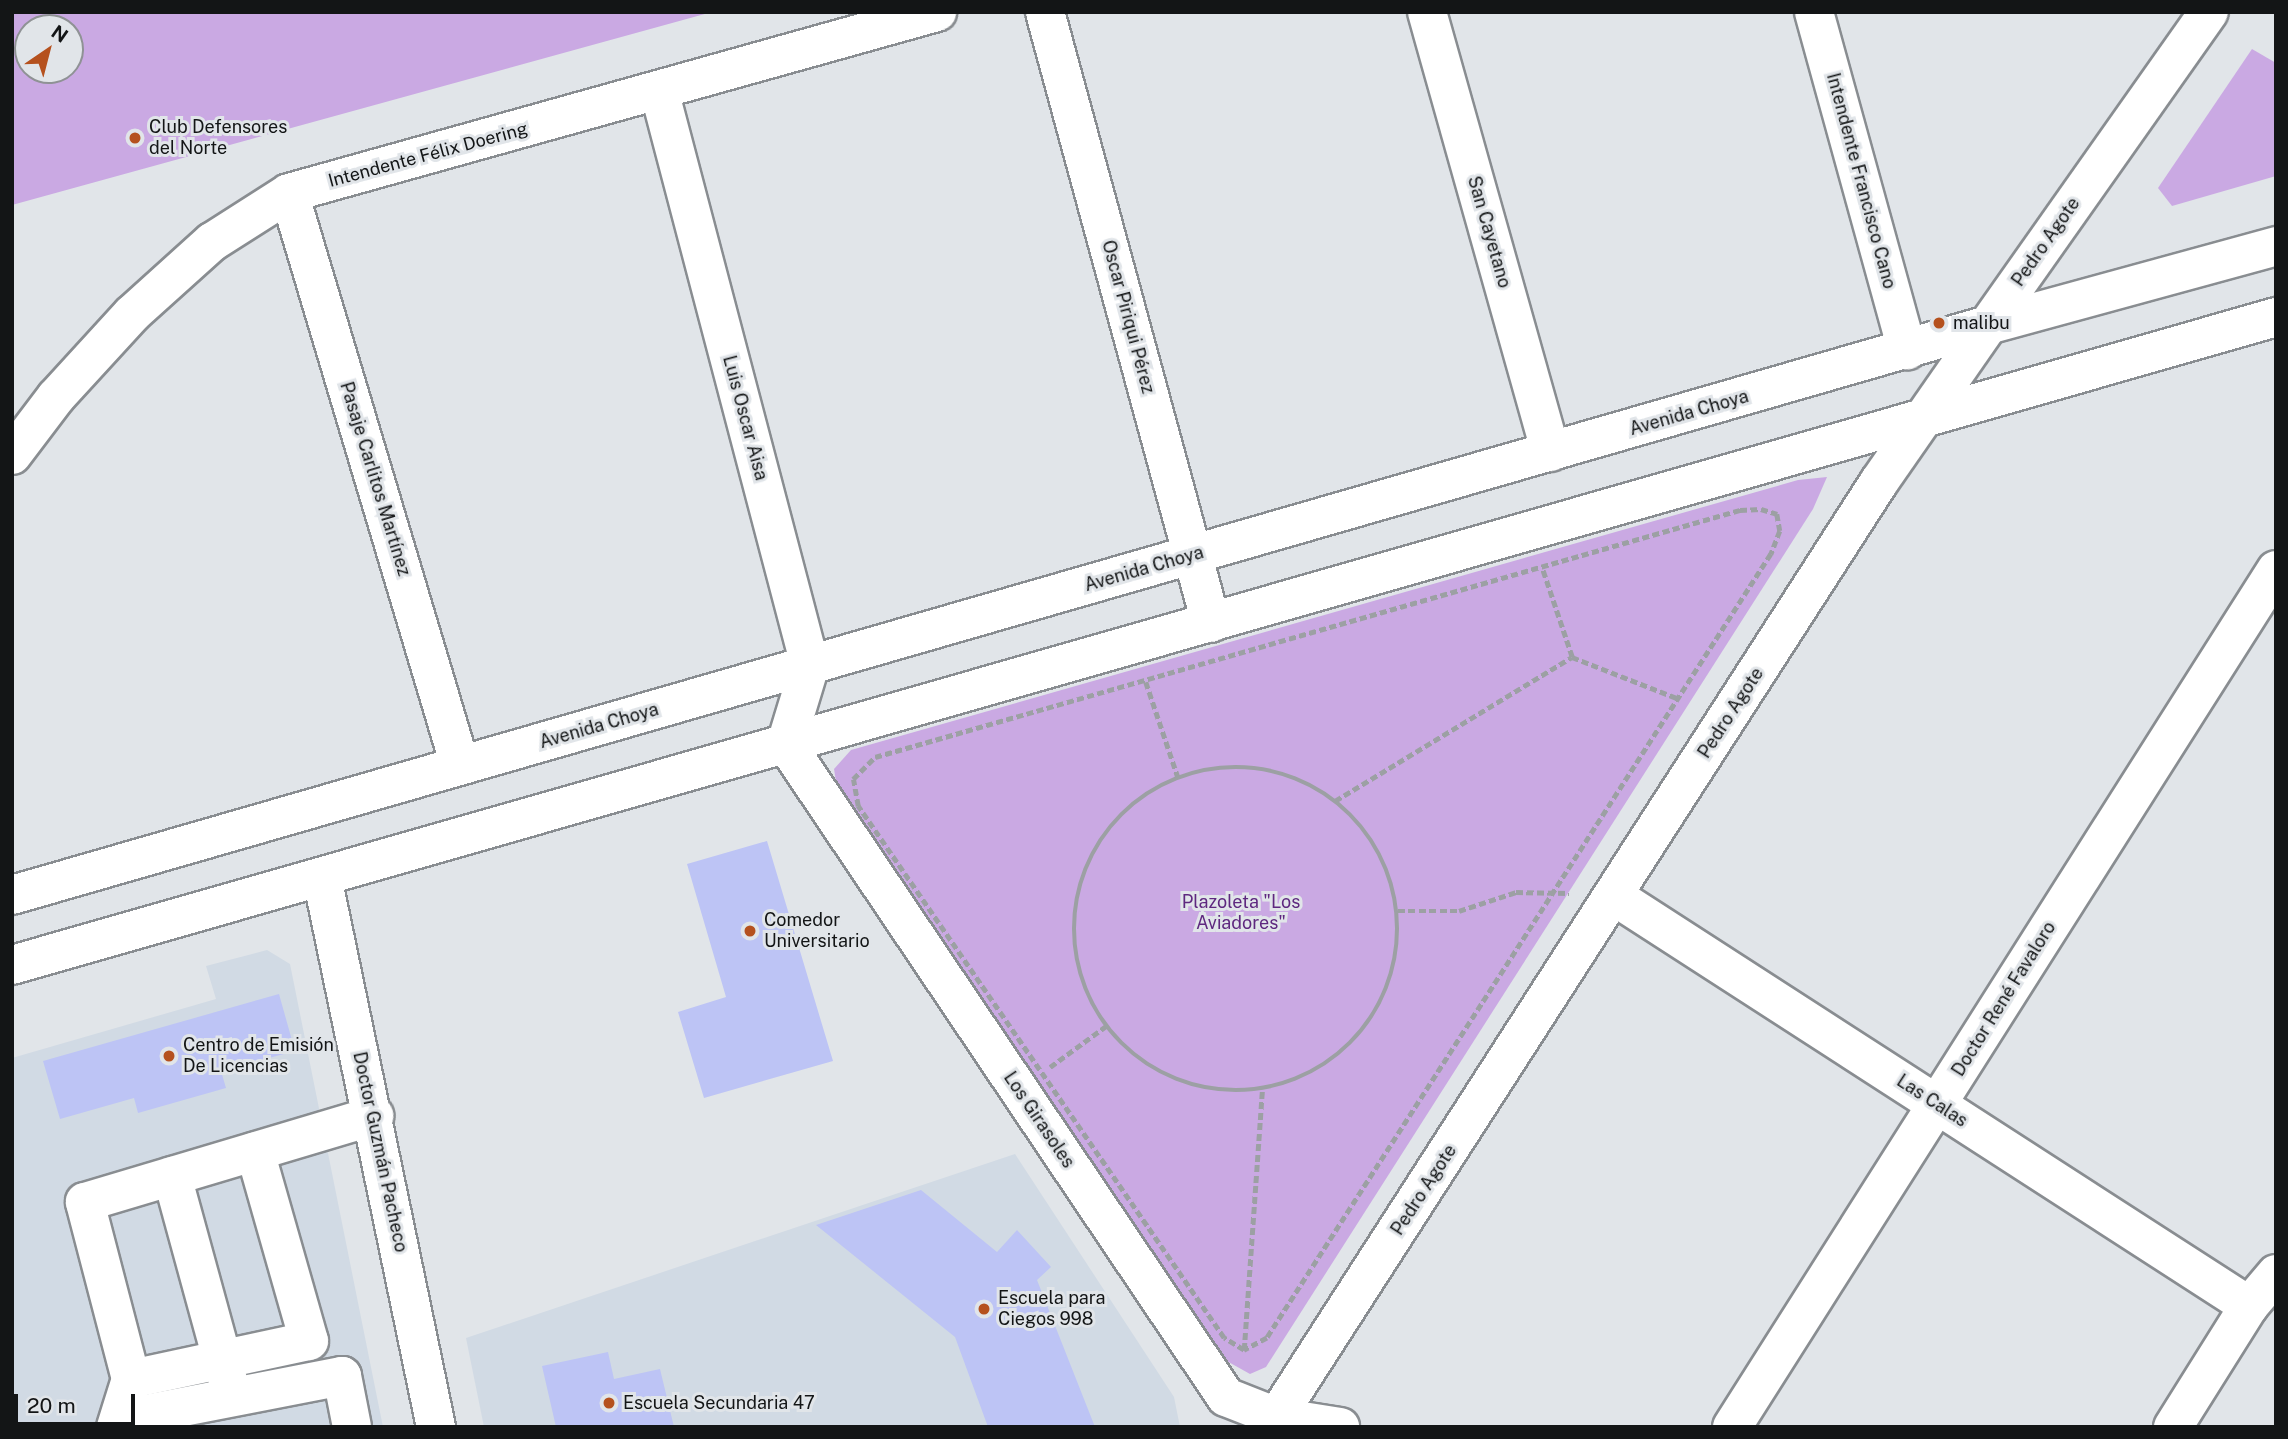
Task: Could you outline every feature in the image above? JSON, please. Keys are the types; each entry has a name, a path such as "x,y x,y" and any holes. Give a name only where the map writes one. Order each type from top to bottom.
{"street":[{"name":"Intendente Félix Doering","path":"12,455 56,397 132,314 212,242 289,193 937,12"},
{"name":"Oscar Piriqui Pérez","path":"1045,12 1211,623"},
{"name":"San Cayetano","path":"1427,12 1551,452"},
{"name":"Intendente Francisco Cano","path":"1814,12 1907,350"},
{"name":"Pedro Agote","path":"1274,1422 1924,418 2209,12"},
{"name":"Luis Oscar Aisa","path":"659,90 810,665"},
{"name":"Pasaje Carlitos Martínez","path":"289,193 460,765"},
{"name":"Avenida Choya","path":"12,894 1987,325 2276,246"},
{"path":"12,965 786,744 1139,662 1211,623 2276,317"},
{"name":"Doctor René Favaloro","path":"1732,1427 2276,570"},
{"path":"786,744 810,665"},
{"name":"Los Girasoles","path":"786,744 1226,1396 1274,1422 1340,1427"},
{"name":"Doctor Guzmán Pacheco","path":"322,877 374,1116 436,1427"},
{"name":"Las Calas","path":"1614,896 2249,1306"},
{"path":"117,1427 131,1379 85,1202 374,1116"},
{"path":"131,1379 309,1341 255,1152"},
{"path":"173,1176 219,1360 233,1397"},
{"path":"2173,1427 2249,1306 2276,1273"},
{"path":"117,1427 131,1417 342,1376 352,1427"}],"path":[{"path":"1761,509 1777,514 1780,531 1771,554 1679,699 1267,1338 1244,1350 1224,1338 858,806 853,779 875,757 1139,662 1542,567 1740,510 1761,509"},
{"path":"1542,567 1572,657"},
{"path":"1572,657 1679,699"},
{"path":"1335,801 1572,657"},
{"path":"1139,662 1178,777"},
{"path":"1219,768 1259,769 1299,780 1335,801 1364,829 1385,863 1398,911 1396,961 1380,1007 1349,1047 1309,1075 1262,1090 1218,1091 1175,1080 1137,1058 1106,1026 1082,982 1076,945 1080,883 1101,838 1135,802 1178,777 1219,768"},
{"path":"1398,911 1459,911 1516,892 1614,896"},
{"path":"1042,1074 1106,1026"},
{"path":"1250,1362 1244,1350 1262,1090"}],"shaded area":[{"path":"267,950 290,964 383,1427 12,1427 12,1058 216,999 206,966"},
{"path":"1015,1154 1174,1397 1180,1427 484,1427 466,1338"}],"green space":[{"name":"Club Defensores del Norte","path":"12,12 712,12 12,205"},
{"path":"2252,49 2276,63 2276,176 2172,206 2158,188"},
{"name":"Plazoleta \"Los Aviadores\"","path":"1827,477 1813,509 1266,1367 1250,1374 1225,1360 837,788 834,769 851,750 1798,480"}],"building":[{"name":"Comedor Universitario","path":"767,841 833,1061 704,1098 678,1012 726,997 687,864"},
{"name":"Centro de Emisión De Licencias","path":"279,994 295,1051 221,1071 226,1088 138,1113 134,1098 60,1119 43,1061"},
{"name":"Escuela para Ciegos 998","path":"921,1190 997,1252 1017,1230 1051,1267 1037,1280 1095,1427 988,1427 955,1337 816,1225"},
{"name":"Escuela Secundaria 47","path":"608,1352 614,1379 660,1369 674,1427 556,1427 542,1366"}],"place":[{"name":"Club Defensores del Norte","path":"135,138"},
{"name":"malibu","path":"1939,323"},
{"name":"Comedor Universitario","path":"750,931"},
{"name":"Centro de Emisión De Licencias","path":"169,1056"},
{"name":"Escuela para Ciegos 998","path":"984,1309"},
{"name":"Escuela Secundaria 47","path":"609,1403"}]}
